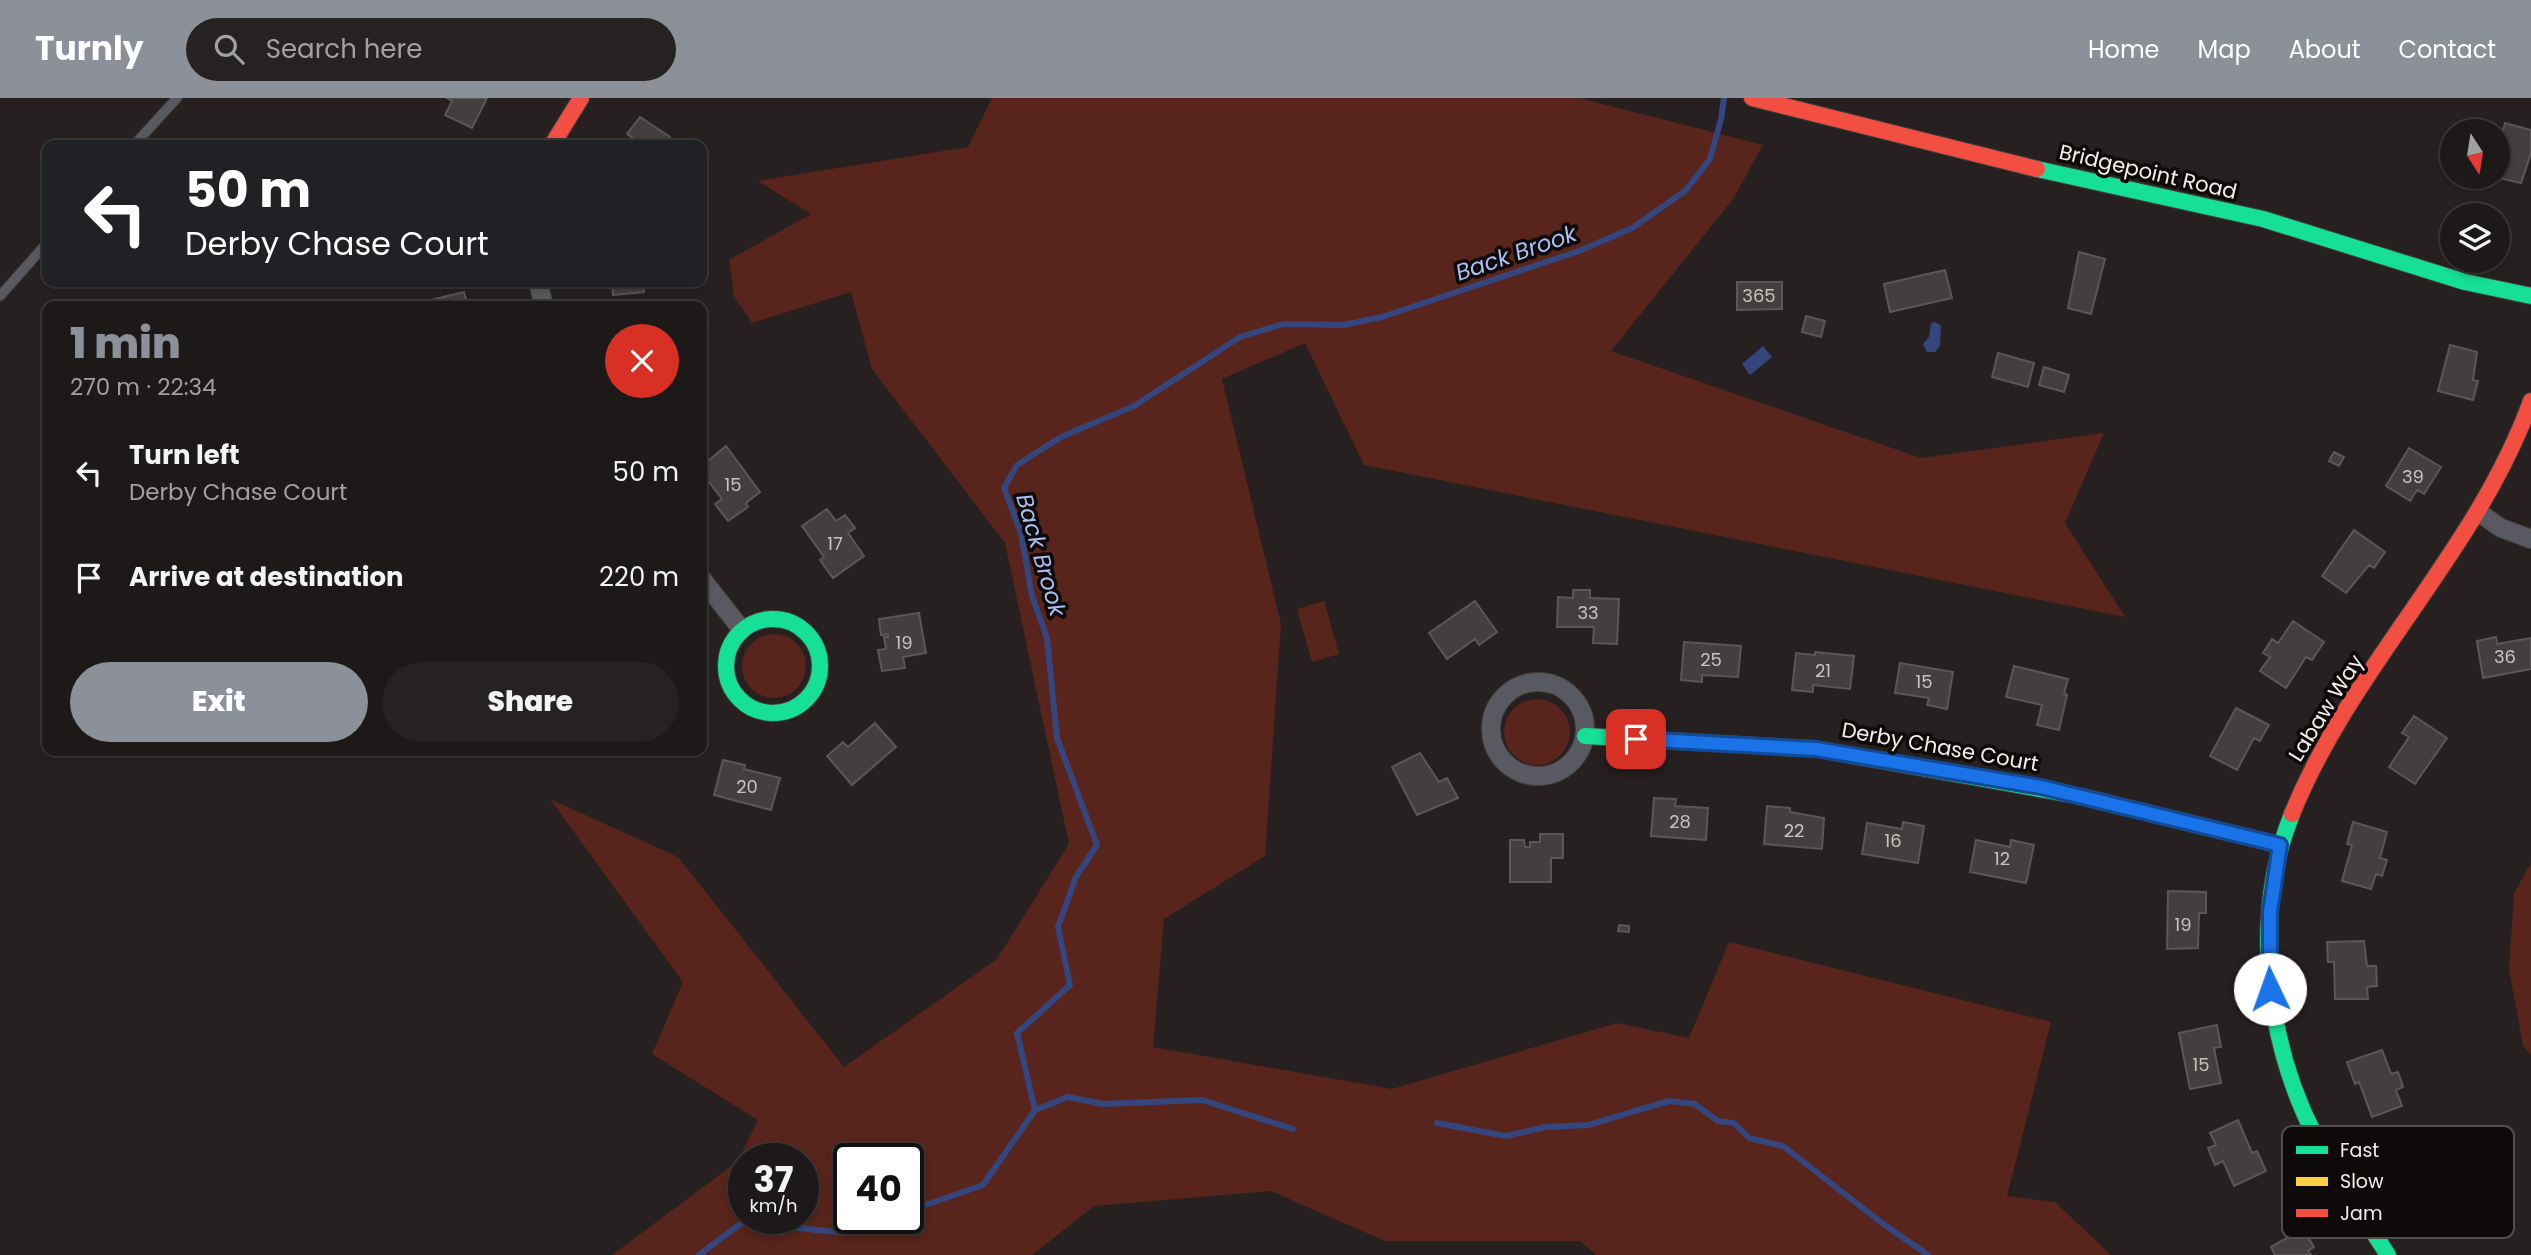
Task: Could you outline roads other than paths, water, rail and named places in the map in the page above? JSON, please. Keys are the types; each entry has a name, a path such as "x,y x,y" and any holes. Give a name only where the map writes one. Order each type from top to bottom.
{"street":[{"path":"555,140 581,98"},
{"name":"Bridgepoint Road","path":"1752,98 1954,150 2263,219 2465,282 2531,296"},
{"name":"Labaw Way","path":"2310,1126 2284,1061 2270,989 2268,951 2280,845 2304,782 2322,749 2481,514 2518,440 2531,401"},
{"path":"2481,514 2501,528 2531,539"},
{"path":"707,585 742,630"},
{"path":"771,618 787,620 807,633 819,653 821,669 817,684 808,698 796,708 781,713 766,713 751,708 738,699 729,686 725,671 726,656 732,641 742,630 755,621 771,618"},
{"path":"1543,682 1571,694 1583,714 1585,736 1580,752 1570,764 1557,773 1533,776 1511,768 1499,757 1492,742 1490,726 1502,698 1521,685 1543,682"},
{"name":"Derby Chase Court","path":"1585,736 1816,749 2041,787 2280,845"},
{"name":"Labaw Way","path":"2377,1238 2388,1255"}],"lane":[{"path":"139,140 177,98"},
{"path":"0,296 42,249"}],"water":[{"path":"1935,322 1941,326 1940,346 1935,352 1927,352 1923,344 1929,337 1931,323"},
{"path":"1763,346 1772,357 1750,375 1742,364"}],"waterway":[{"name":"Back Brook","path":"924,1205 983,1185 1035,1110 1017,1033 1070,985 1058,927 1076,877 1097,845 1057,738 1047,638 1032,596 1021,533 1004,488 1017,465 1061,437 1134,406 1240,337 1283,324 1343,325 1382,317 1579,251 1632,228 1685,191 1710,159 1724,98"},
{"path":"1035,1110 1068,1097 1103,1104 1202,1100 1293,1129"},
{"path":"1437,1123 1506,1136 1546,1127 1588,1125 1669,1101 1695,1104 1718,1121 1734,1123 1749,1138 1783,1146 1928,1255"},
{"name":"Back Brook","path":"699,1255 743,1222 833,1232"}]}
